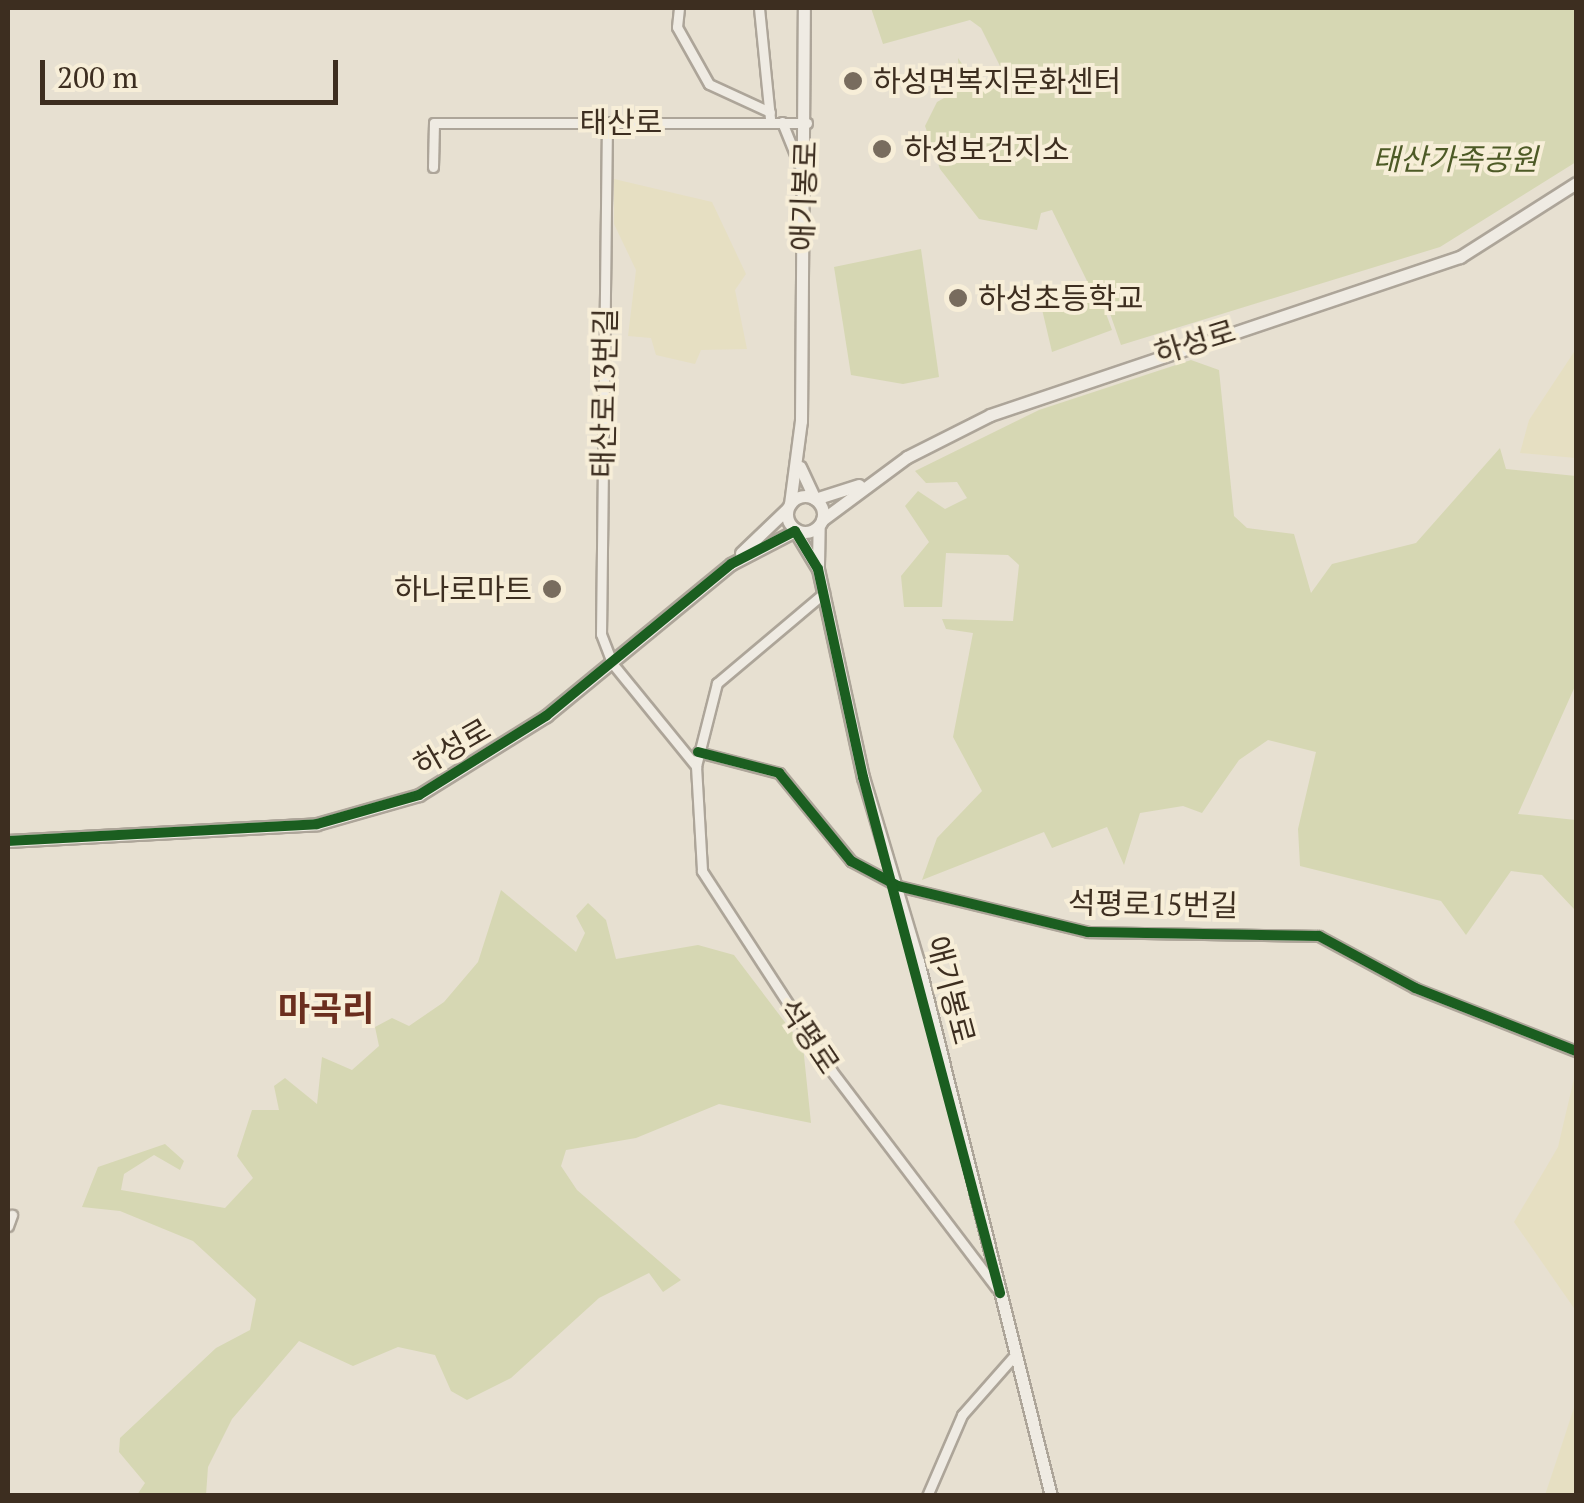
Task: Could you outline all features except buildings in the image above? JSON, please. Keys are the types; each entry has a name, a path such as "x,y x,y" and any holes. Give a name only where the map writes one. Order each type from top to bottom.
{"street":[{"name":"태산로","path":"679,8 676,28 709,84 782,122 808,122"},
{"path":"759,8 770,117"},
{"name":"애기봉로","path":"804,8 808,122 803,175 799,463 788,506 796,531 818,570 863,777 898,886 1000,1292"},
{"name":"태산로","path":"433,166 434,123 770,117"},
{"name":"태산로13번길","path":"606,122 601,634 612,663"},
{"path":"782,122 803,175"},
{"name":"하성로","path":"8,840 271,828 372,812 478,765 612,663 732,564 796,531 821,523 866,482 1032,396 1460,257 1576,184"},
{"path":"799,463 821,523 818,570"},
{"path":"732,564 788,506 866,482"},
{"name":"석평로","path":"824,594 725,671 698,752 697,843 711,891 831,1070 940,1202 1000,1292 1051,1496"},
{"path":"612,663 696,766"},
{"name":"석평로15번길","path":"698,752 780,773 850,861 898,886 1088,932 1319,936 1415,988 1576,1051"},
{"path":"8,1226 12,1215"},
{"path":"927,1496 962,1414 1014,1356"}],"shaded area":[{"path":"614,179 712,202 746,274 735,290 747,349 701,350 695,364 656,355 651,338 628,336 636,270 614,224"},
{"path":"1576,349 1576,458 1520,453 1529,420"},
{"path":"1576,1070 1576,1311 1514,1222 1558,1147"},
{"path":"1576,1402 1576,1495 1545,1495"}],"green space":[{"name":"태산가족공원","path":"871,8 1576,8 1576,162 1440,247 1121,345 1099,282 1089,285 1052,210 1041,213 1037,230 979,219 940,169 925,126 937,102 960,89 958,58 981,91 1007,80 981,28 970,20 883,44"},
{"path":"921,249 939,377 903,384 851,375 834,267"},
{"path":"1096,286 1112,330 1052,352 1041,305"},
{"path":"1191,360 1219,370 1234,516 1247,528 1294,534 1311,593 1332,564 1416,543 1500,448 1506,469 1576,476 1576,684 1518,814 1576,820 1574,909 1542,875 1511,871 1466,935 1441,901 1300,866 1298,829 1316,752 1268,740 1239,760 1202,813 1183,806 1140,813 1124,865 1107,827 1052,848 1044,832 922,880 937,838 982,791 953,737 973,633 946,629 942,619 1013,621 1019,565 1008,555 946,553 942,607 904,607 901,576 929,542 905,506 918,491 945,509 967,498 957,482 926,483 915,471 1039,410"},
{"path":"501,890 576,952 585,933 576,916 588,903 606,920 616,959 698,945 734,955 803,1046 811,1123 719,1104 636,1138 566,1150 561,1166 577,1190 681,1280 663,1292 649,1273 599,1298 511,1378 467,1400 451,1391 435,1355 398,1347 353,1366 299,1341 232,1419 208,1467 206,1495 137,1495 145,1483 119,1452 120,1438 216,1348 250,1330 256,1299 193,1241 120,1211 82,1207 98,1167 165,1144 184,1161 180,1170 154,1155 124,1174 121,1190 225,1208 253,1178 237,1156 252,1110 279,1110 274,1086 285,1078 317,1104 322,1057 352,1070 379,1046 375,1027 392,1018 409,1026 444,1002 478,962"}],"cycle path":[{"path":"8,841 317,824 419,795 546,716 731,564 795,531 818,569 863,777 1000,1293"},
{"path":"698,752 779,773 851,861 898,886 1088,932 1319,936 1415,988 1576,1051"}],"place":[{"name":"하성면복지문화센터","path":"853,81"},
{"name":"하성보건지소","path":"882,149"},
{"name":"하성초등학교","path":"958,298"},
{"name":"하나로마트","path":"552,589"}],"district":[{"name":"마곡리","path":"326,1008"}]}
